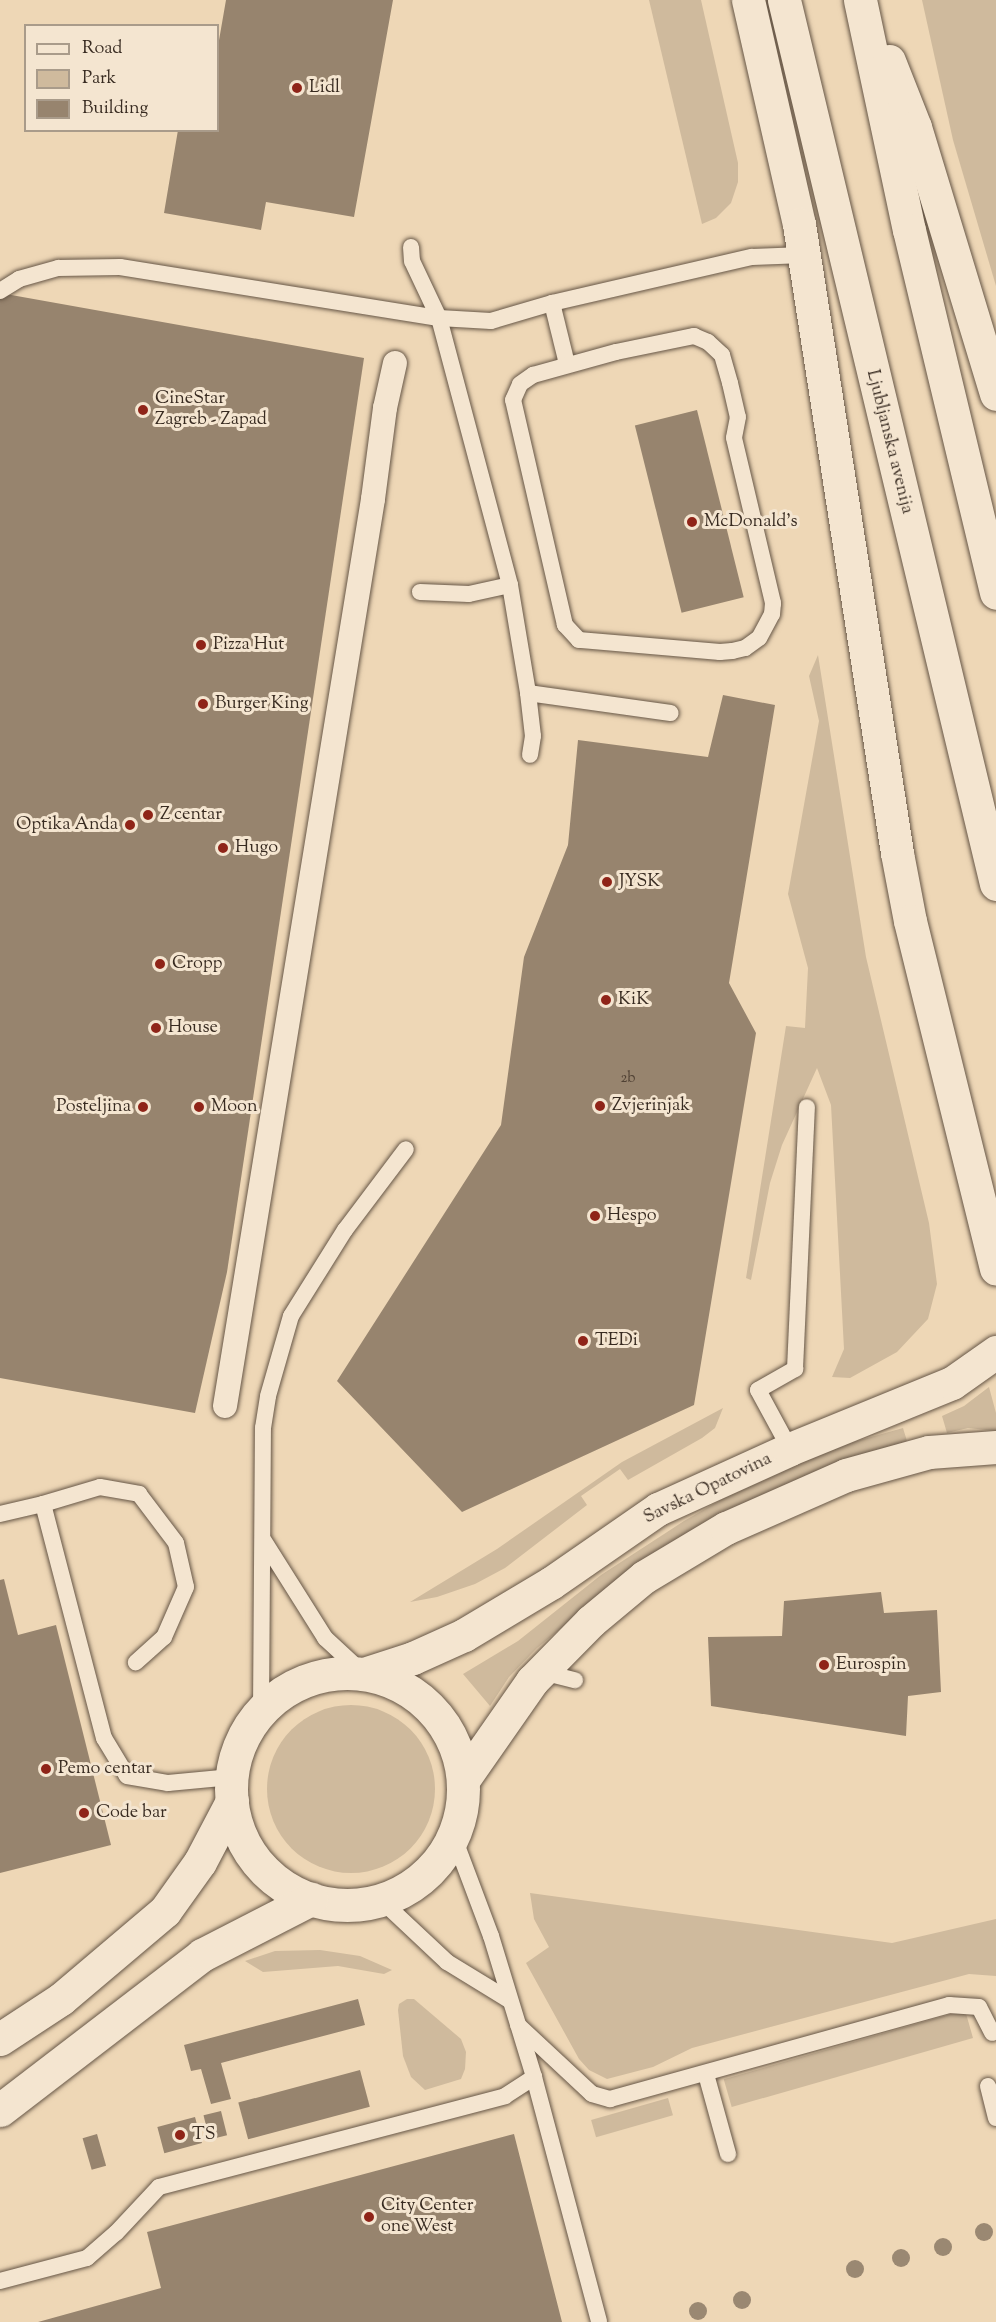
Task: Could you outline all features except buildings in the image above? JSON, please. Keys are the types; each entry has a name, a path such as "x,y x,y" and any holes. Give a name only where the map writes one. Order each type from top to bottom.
{"main road":[{"path":"748,0 804,255 897,853 913,933 996,1269"},
{"name":"Ljubljanska avenija","path":"784,0 996,884"},
{"path":"861,3 893,70 915,127 996,394"},
{"path":"861,3 909,230 996,593"},
{"name":"Savska Opatovina","path":"364,1674 413,1658 464,1635 551,1583 658,1509 790,1449 952,1383 996,1352"},
{"path":"463,1780 542,1672 591,1621 644,1577 726,1528 846,1474 929,1452 996,1447"},
{"path":"0,2039 61,1999 165,1911 200,1862 232,1789 241,1741 261,1710 291,1687 326,1675 364,1674 400,1685 431,1709 453,1742 463,1780 460,1819 444,1854 417,1883 382,1900 351,1906 319,1903 283,1887 261,1868 240,1837 232,1789"},
{"path":"0,2110 202,1955 311,1899"}],"street":[{"path":"225,1406 373,499 385,408 395,363"}],"lane":[{"path":"411,247 412,261 439,318 510,585 528,693 533,736 530,755"},
{"path":"0,291 19,279 58,268 120,267 439,318 491,321 552,303 752,257 804,255"},
{"path":"552,303 567,364"},
{"path":"694,336 708,342 722,355 738,417 734,438 773,603 772,614 765,631 745,648 720,652 588,642 579,640 565,625 513,400 520,384 533,375 567,364 694,336"},
{"path":"420,592 469,594 510,585"},
{"path":"528,693 671,713"},
{"path":"790,1449 758,1390 795,1369 807,1107"},
{"path":"261,1710 264,1541 263,1428 268,1396 291,1316 345,1230 406,1149"},
{"path":"0,1514 44,1504 100,1487 139,1494 176,1543 186,1587 164,1637 136,1662"},
{"path":"44,1504 104,1738 127,1776 168,1783 232,1789"},
{"path":"264,1541 325,1638 364,1674"},
{"path":"542,1672 576,1680"},
{"path":"453,1835 491,1936 534,2077 599,2322"},
{"path":"382,1900 447,1962 509,2000"},
{"path":"518,2025 592,2094 610,2099 949,2005 979,2007 992,2033"},
{"path":"706,2074 728,2154"},
{"path":"0,2281 87,2258 116,2233 159,2187 505,2096 534,2077"},
{"path":"987,2086 996,2118"}],"green space":[{"path":"649,0 701,0 738,163 738,182 731,203 716,218 702,224"},
{"path":"922,0 996,0 996,286 953,140"},
{"path":"818,655 866,957 929,1223 937,1284 928,1319 897,1352 850,1378 832,1377 844,1349 831,1105 817,1068 782,1145 770,1183 751,1280 746,1278 786,1026 805,1028 808,968 788,894 819,721 809,676"},
{"path":"989,1387 996,1413 996,1431 968,1428 947,1433 942,1416 964,1406"},
{"path":"723,1408 715,1428 702,1438 628,1480 620,1469 581,1496 587,1505 505,1568 475,1584 437,1597 410,1602 497,1549 622,1462"},
{"path":"903,1428 907,1441 853,1460 587,1607 537,1648 509,1677 490,1706 463,1674 518,1641 601,1575 724,1498 839,1446"},
{"path":"351,1705 383,1712 410,1730 428,1757 435,1789 428,1821 410,1848 383,1866 351,1873 319,1866 292,1848 274,1821 267,1789 274,1757 292,1730 319,1712"},
{"path":"530,1893 892,1943 996,1919 996,1976 969,1974 692,2048 653,2067 607,2079 589,2070 579,2059 526,1963 549,1947 534,1919"},
{"path":"320,1950 360,1956 392,1970 384,1974 338,1966 263,1972 245,1961 275,1951"},
{"path":"407,1999 414,1999 461,2039 466,2052 465,2069 461,2079 425,2090 411,2077 403,2056 398,2010 399,2004"},
{"path":"965,2010 973,2038 732,2107 724,2079"},
{"path":"668,2098 673,2115 596,2137 591,2120"}],"place":[{"name":"Lidl","path":"297,88"},
{"name":"CineStar Zagreb - Zapad","path":"143,410"},
{"name":"McDonald's","path":"692,522"},
{"name":"Pizza Hut","path":"201,645"},
{"name":"Burger King","path":"203,704"},
{"name":"Z centar","path":"148,815"},
{"name":"Optika Anda","path":"130,825"},
{"name":"Hugo","path":"223,848"},
{"name":"JYSK","path":"607,882"},
{"name":"Cropp","path":"160,964"},
{"name":"KiK","path":"606,1000"},
{"name":"House","path":"156,1028"},
{"name":"Zvjerinjak","path":"600,1106"},
{"name":"Posteljina","path":"143,1107"},
{"name":"Moon","path":"199,1107"},
{"name":"Hespo","path":"595,1216"},
{"name":"TEDi","path":"583,1341"},
{"name":"Eurospin","path":"824,1665"},
{"name":"Pemo centar","path":"46,1769"},
{"name":"Code bar","path":"84,1813"},
{"name":"TS","path":"180,2135"},
{"name":"City Center one West","path":"369,2217"}]}
